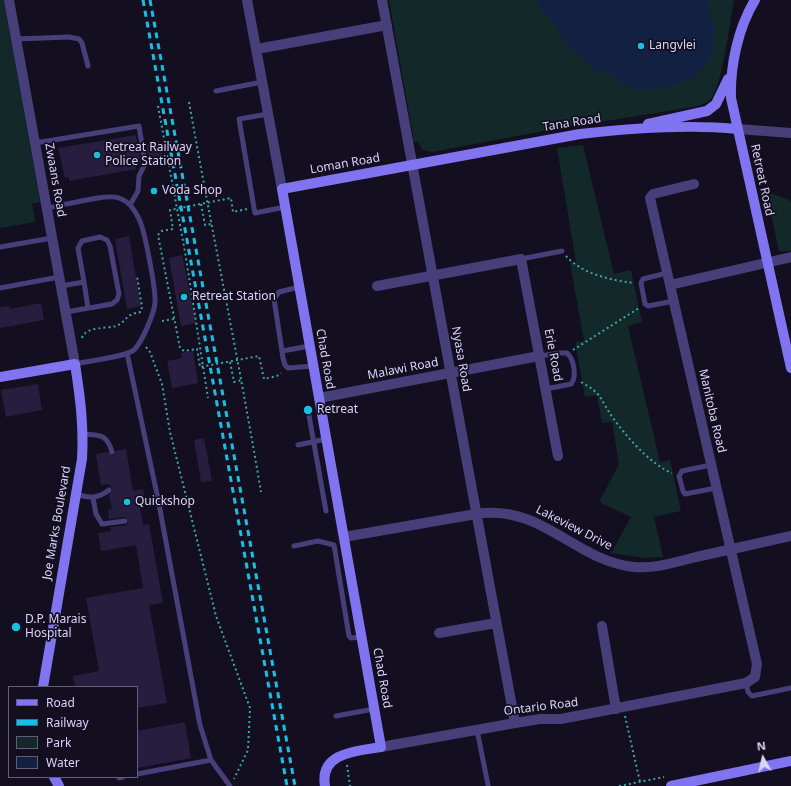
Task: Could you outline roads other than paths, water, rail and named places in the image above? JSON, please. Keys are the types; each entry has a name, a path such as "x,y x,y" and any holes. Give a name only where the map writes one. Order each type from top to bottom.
{"street":[{"name":"Zwaans Road","path":"9,0 75,364"},
{"name":"Chad Road","path":"247,0 314,366 381,746"},
{"name":"Nyasa Road","path":"382,0 515,723"},
{"name":"Retreat Road","path":"754,0 743,23 734,60 731,98 791,368"},
{"path":"257,49 387,25"},
{"path":"614,130 700,114 710,110 723,94 734,60"},
{"name":"Tana Road","path":"412,166 555,138 614,130 708,127 738,129"},
{"path":"738,129 791,133"},
{"name":"Loman Road","path":"282,189 412,166"},
{"name":"Manitoba Road","path":"694,184 652,194 650,196 757,664 758,672 755,678"},
{"path":"670,285 791,257"},
{"path":"376,286 521,259"},
{"name":"Erie Road","path":"521,259 558,456"},
{"name":"Malawi Road","path":"319,398 540,356"},
{"path":"0,377 75,364"},
{"name":"Joe Marks Boulevard","path":"43,686 82,458 84,434 81,397 75,364"},
{"name":"Lakeview Drive","path":"344,537 476,514 499,512 518,515 607,560 634,567 664,565 791,536"},
{"path":"439,633 496,623"},
{"path":"602,626 620,708"},
{"name":"Ontario Road","path":"325,786 325,770 338,756 346,753 540,719 561,719 746,683 755,678"},
{"path":"671,786 791,761"}],"lane":[{"path":"16,40 69,36 79,39 82,43 88,66"},
{"path":"216,91 262,82"},
{"path":"268,114 239,119 254,208 256,213 285,207"},
{"path":"35,143 139,126 146,164 139,176 138,191 130,205"},
{"path":"47,208 107,197 118,197 130,205 141,224 155,297 154,309 141,340 135,348 128,353 75,364"},
{"path":"0,247 52,238"},
{"path":"66,312 112,304 118,297 110,246 104,238 85,239 79,244 78,252 88,308"},
{"path":"521,259 562,251"},
{"path":"667,273 643,279 641,283 646,304 650,306 674,301"},
{"path":"0,288 60,282 84,282"},
{"path":"299,287 279,292 274,299 282,351 286,368 314,366"},
{"path":"282,351 310,346"},
{"path":"540,356 560,352 569,355 574,378 568,385 546,390"},
{"path":"128,353 158,499 200,725 211,760 230,786"},
{"path":"308,410 326,511"},
{"path":"84,434 103,436 110,443 112,452"},
{"path":"298,445 326,439"},
{"path":"711,465 682,472 680,476 683,491 685,494 716,488"},
{"path":"75,494 94,498 109,490"},
{"path":"94,498 96,514 102,524 125,521"},
{"path":"294,546 318,541 334,545 349,636 353,638 361,637"},
{"path":"746,683 748,692 752,696 791,688"},
{"path":"336,716 374,709"},
{"path":"477,730 488,784"},
{"path":"138,774 211,760"}],"water":[{"name":"Langvlei","path":"536,0 707,0 715,32 711,55 706,65 693,77 664,88 634,90 621,84 609,73 594,70 570,47"}],"railway":[{"path":"143,0 287,786"},
{"path":"150,0 295,786"}],"place":[{"name":"Langvlei","path":"641,46"},
{"name":"Retreat Railway Police Station","path":"97,155"},
{"name":"Voda Shop","path":"154,191"},
{"name":"Retreat Station","path":"184,297"},
{"name":"Retreat","path":"308,410"},
{"name":"Quickshop","path":"127,502"},
{"name":"D.P. Marais Hospital","path":"16,627"}]}
